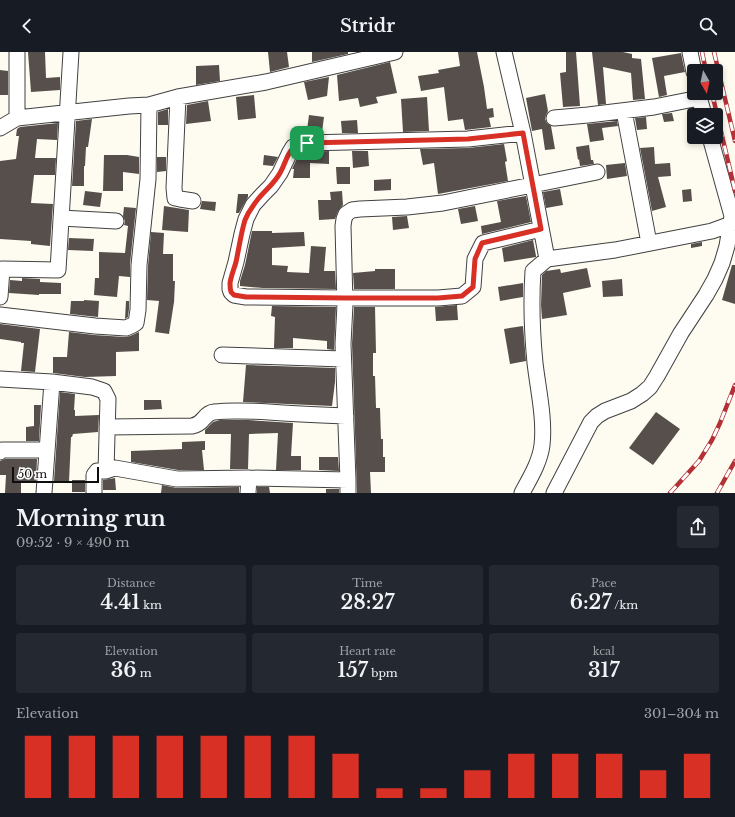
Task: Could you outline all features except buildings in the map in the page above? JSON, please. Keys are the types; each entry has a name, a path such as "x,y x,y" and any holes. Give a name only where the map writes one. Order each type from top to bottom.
{"street":[{"path":"16,118 17,52"},
{"path":"0,297 2,269 58,270 71,52"},
{"path":"0,128 16,118 149,105 178,97 266,82 395,52"},
{"path":"504,52 523,133 547,259"},
{"path":"690,52 692,64"},
{"path":"178,97 174,188 175,198 193,201"},
{"path":"554,118 654,107 687,98"},
{"path":"0,315 126,328 136,323 148,178 149,105"},
{"path":"624,111 649,243"},
{"path":"523,133 468,139 299,144 290,152 280,173 271,186 253,205 246,219 230,283 231,292 234,295 246,297 438,298 462,296 473,287 475,259 482,243 541,229"},
{"path":"554,493 591,422 605,411 631,401 650,387 715,280 727,246 732,216 712,144"},
{"path":"94,493 94,475 98,471 106,471 115,468 177,479 249,478 348,486 343,359 345,298 343,226 346,214 352,210 360,209 407,207 443,203 597,172"},
{"path":"61,218 116,221"},
{"path":"522,493 539,456 542,446 543,426 534,351 531,294 533,271 547,259 615,250 712,231 731,224"},
{"path":"222,355 343,359"},
{"path":"0,379 52,382 92,387 104,391 108,399 106,471"},
{"path":"44,493 52,382"},
{"path":"107,427 192,426 201,423 207,414 219,411 346,416"},
{"path":"0,452 2,450 47,450"},
{"path":"248,493 249,478"}],"railway":[{"path":"702,52 705,64"},
{"path":"714,52 735,141"},
{"path":"714,100 735,191"},
{"path":"670,493 699,461 712,440 735,385"},
{"path":"717,493 735,461"}],"route":[{"path":"523,133 541,229 482,243 475,259 473,287 462,296 438,298 345,298 246,297 234,295 230,289 230,283 246,219 253,205 271,186 280,173 293,148 299,144 307,143 468,139 523,133"}]}
